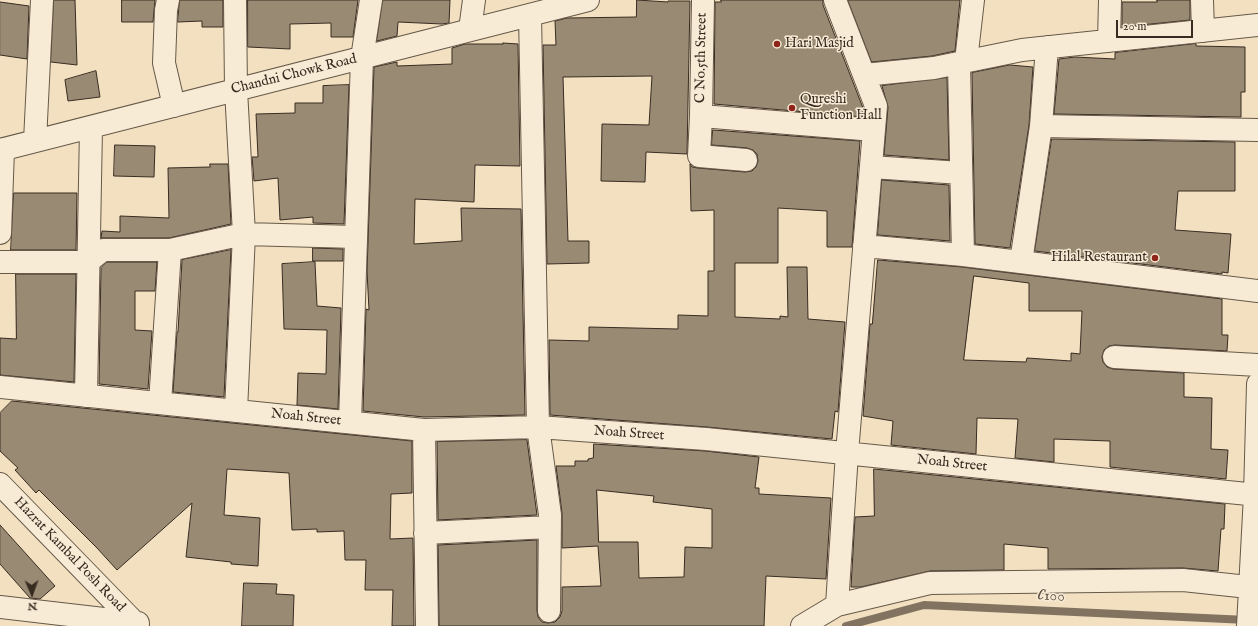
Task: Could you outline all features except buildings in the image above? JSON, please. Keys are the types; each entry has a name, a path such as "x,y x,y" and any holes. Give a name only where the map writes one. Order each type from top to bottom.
{"street":[{"path":"168,0 166,10 164,63 174,106"},
{"path":"235,0 236,90 244,234 236,411"},
{"path":"350,422 362,58 370,0"},
{"path":"470,30 474,0"},
{"name":"Chandni Chowk Road","path":"2,150 588,0"},
{"name":"C No.5th Street","path":"703,0 699,156 746,160"},
{"path":"833,615 876,106 834,0"},
{"path":"963,255 961,173 963,62 973,0"},
{"path":"1109,41 1110,0"},
{"path":"1202,0 1203,31"},
{"path":"36,142 38,1"},
{"path":"530,15 538,428 550,515 549,611"},
{"path":"864,75 934,68 1022,50 1258,25"},
{"path":"1020,262 1041,126 1047,47"},
{"name":"C No.5th Street","path":"701,116 874,130"},
{"path":"1041,126 1258,130"},
{"path":"86,396 91,128"},
{"path":"0,233 2,150"},
{"path":"871,167 961,173"},
{"path":"0,262 88,262 103,250 170,250 244,234 356,238"},
{"path":"864,246 963,255 1258,291"},
{"path":"160,403 170,250"},
{"path":"1114,357 1258,364"},
{"path":"1248,626 1252,592 1257,495 1258,384"},
{"name":"Noah Street","path":"0,387 424,430 538,428 706,439 1257,495"},
{"path":"424,430 427,626"},
{"name":"Hazrat Kambal Posh Road","path":"0,484 141,625"},
{"path":"425,533 550,527"},
{"path":"802,626 930,583 1183,580 1252,592"},
{"path":"0,607 141,625"}],"waterway":[{"name":"C100","path":"846,626 924,605 1247,620"}],"place":[{"name":"Hari Masjid","path":"777,44"},
{"name":"Qureshi Function Hall","path":"792,108"},
{"name":"Hilal Restaurant","path":"1155,258"}]}
